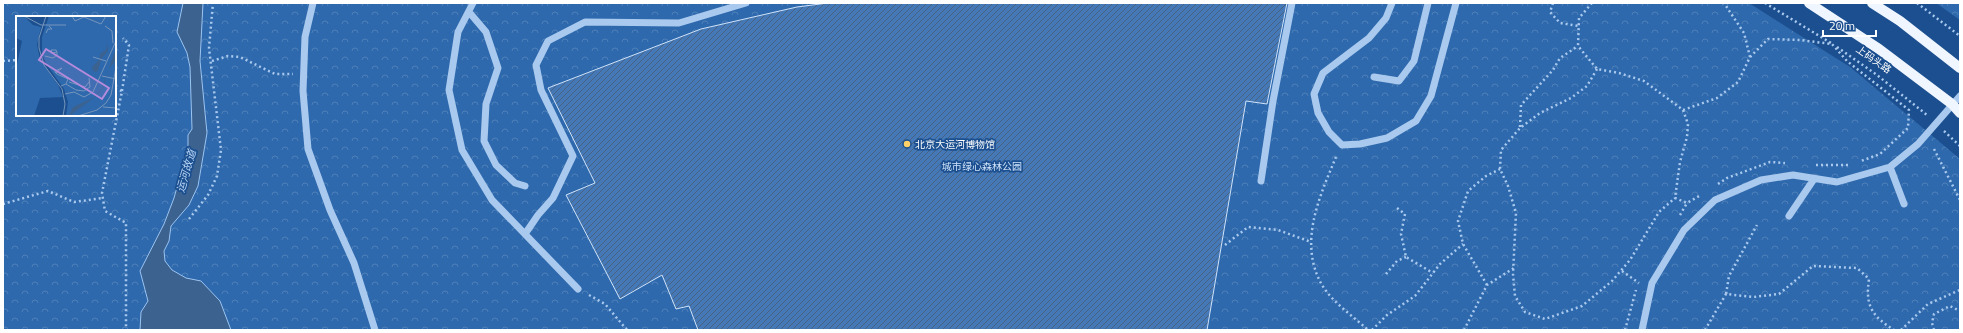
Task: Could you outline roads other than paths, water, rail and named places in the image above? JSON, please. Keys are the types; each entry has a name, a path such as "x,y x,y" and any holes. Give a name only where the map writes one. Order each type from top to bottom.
{"main road":[{"name":"上码头路","path":"1809,3 1879,49 1952,104 1960,113"},
{"path":"1872,3 1900,21 1960,68"}],"street":[{"path":"313,3 305,36 303,91 308,149 330,210 354,263 375,330"},
{"path":"473,3 458,32 449,90 462,150 492,200 578,289"},
{"path":"525,234 538,215 553,198 573,156 542,90 536,64 548,41 585,22 679,23 746,3"},
{"path":"1261,181 1273,101 1292,3"},
{"path":"1392,3 1386,18 1369,38 1323,73 1314,94 1318,113 1329,132 1342,145 1360,144 1387,138 1416,121 1431,96 1456,3"},
{"path":"1374,77 1399,81 1414,62 1428,3"},
{"path":"469,12 486,32 498,68 486,104 484,140 496,165 515,184 525,186"},
{"path":"1642,330 1652,283 1684,230 1715,200 1761,180 1793,175 1836,182 1890,167 1918,144 1960,96"},
{"path":"1890,167 1904,204"},
{"path":"1789,216 1814,179"}],"water":[{"name":"运河故道","path":"183,3 203,3 200,61 207,133 198,186 189,205 171,226 169,241 164,251 165,261 172,270 186,278 201,281 220,301 231,330 140,330 141,312 148,301 140,271 164,224 174,198 188,148 188,135 192,129 190,67 187,53 177,32"}],"place":[{"name":"北京大运河博物馆","path":"907,144"}],"park label":[{"name":"城市绿心森林公园","path":"982,166"}]}
